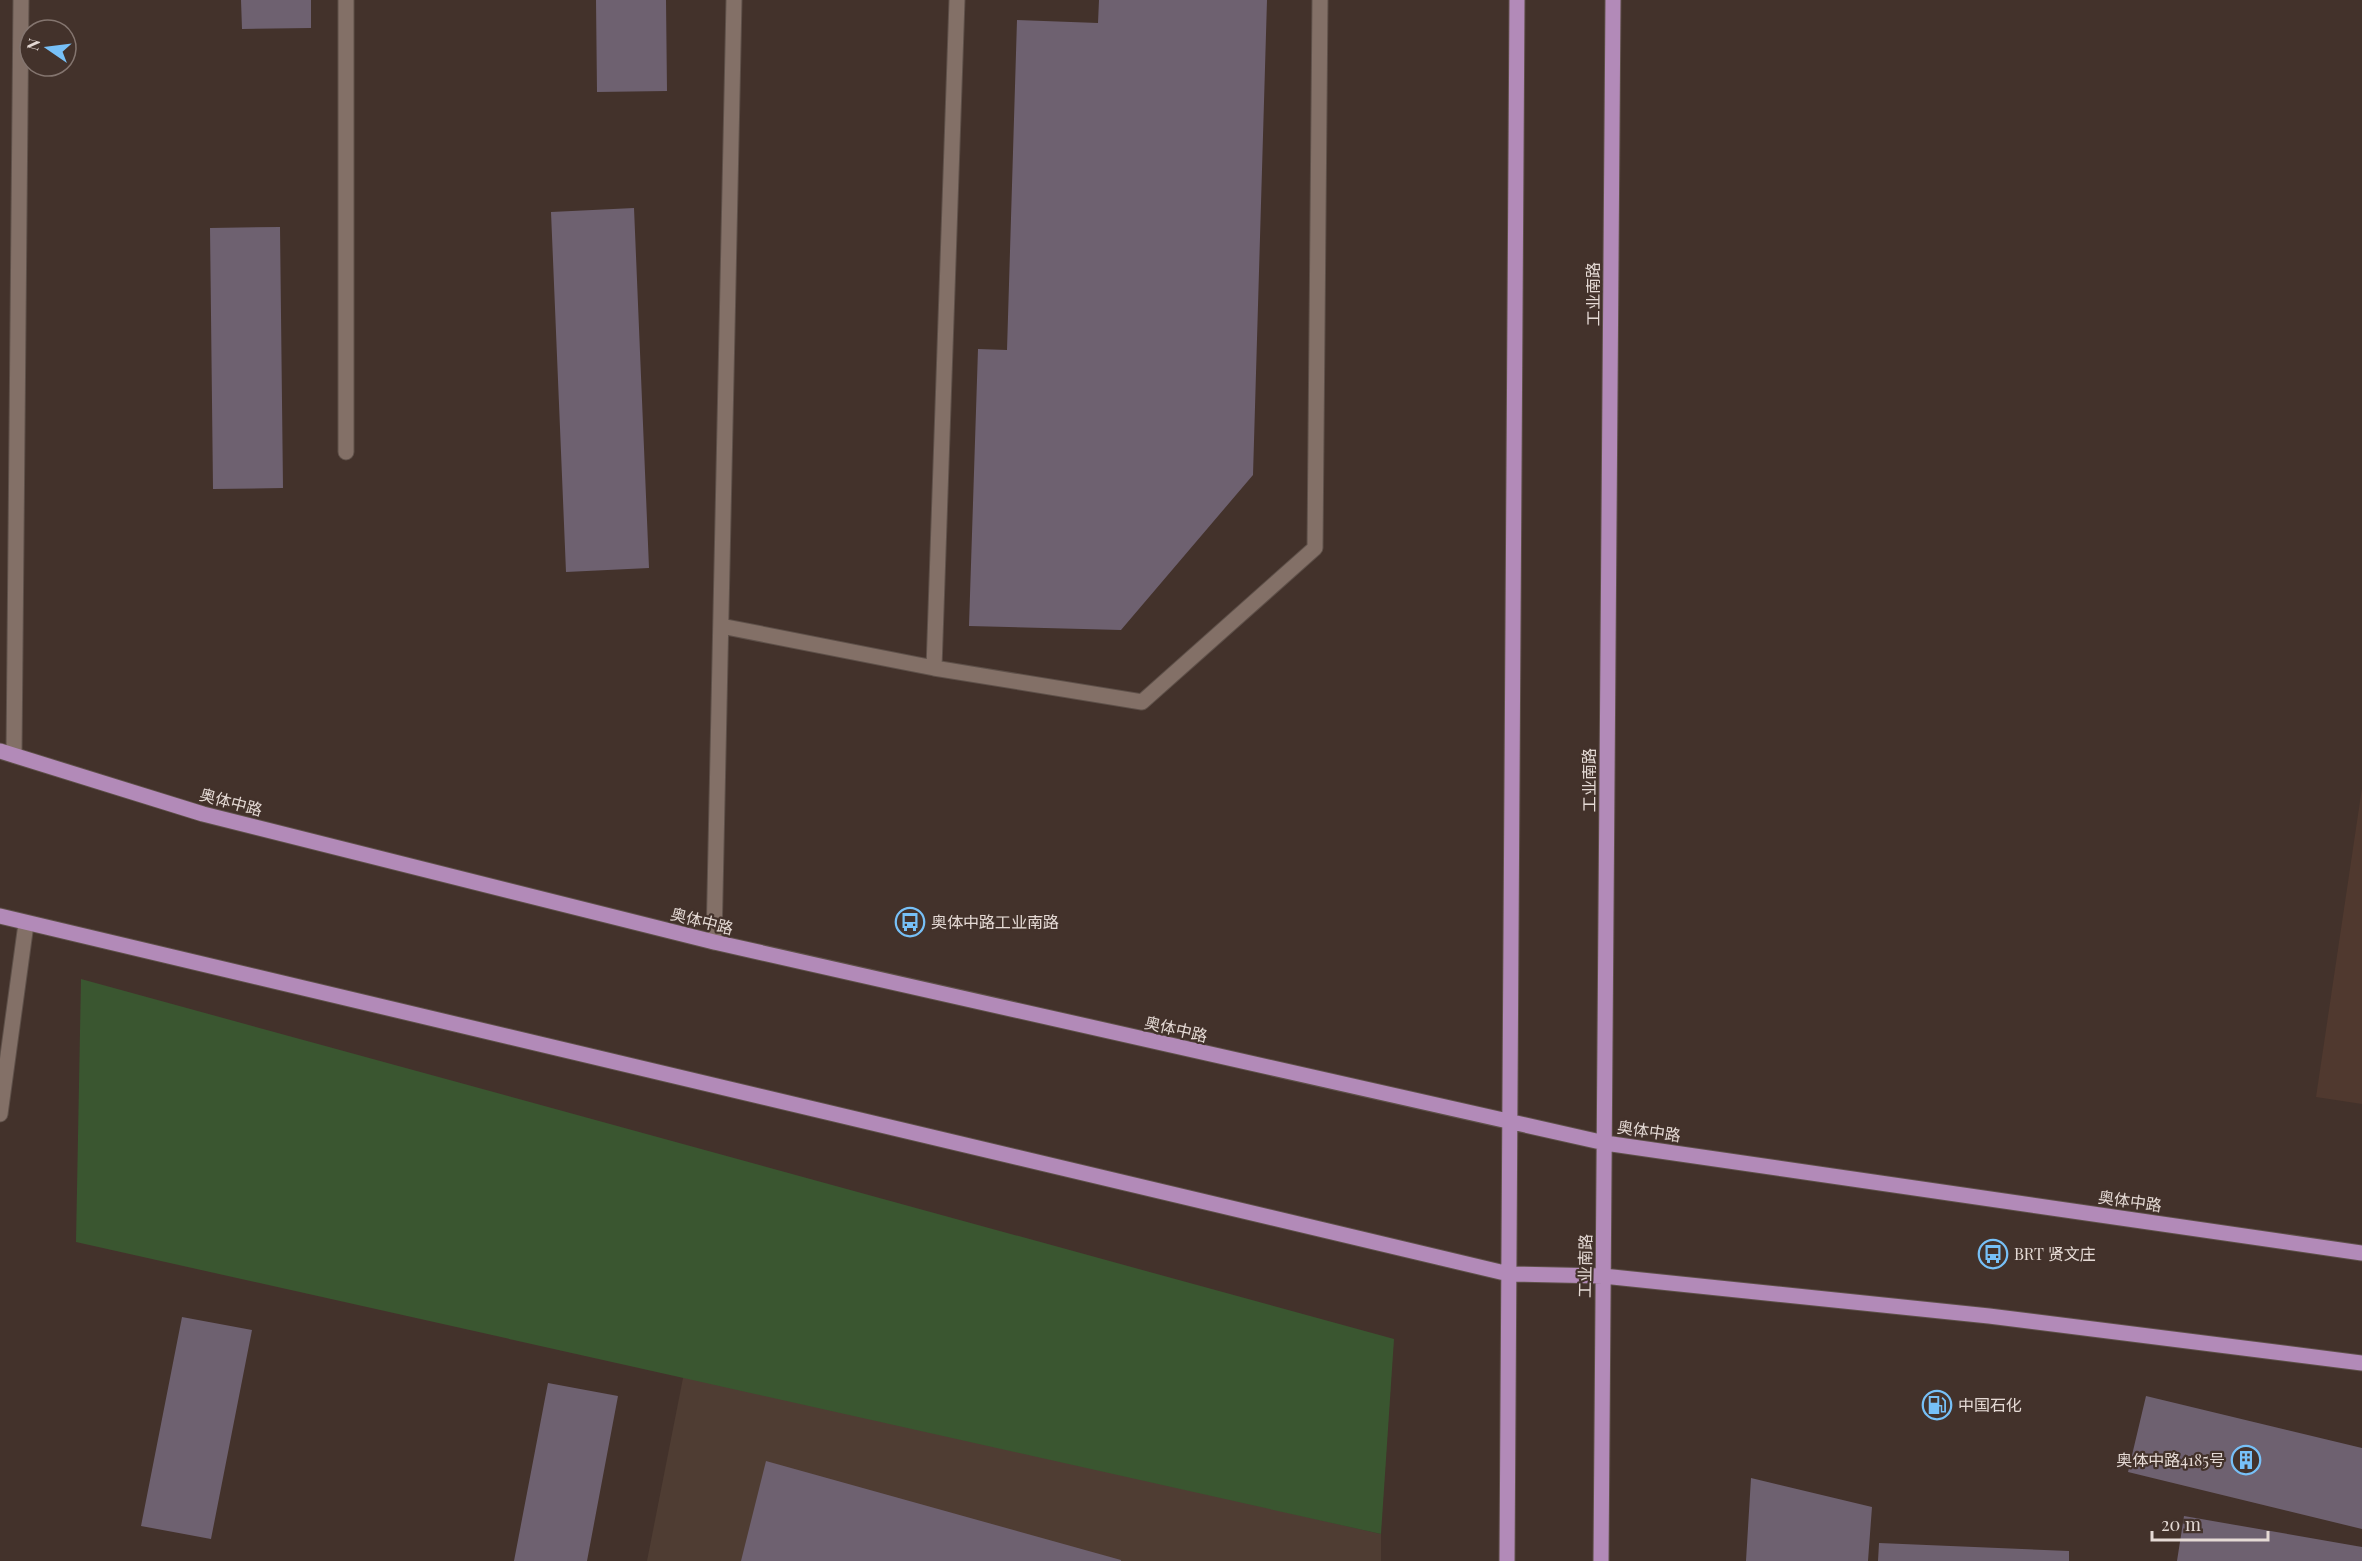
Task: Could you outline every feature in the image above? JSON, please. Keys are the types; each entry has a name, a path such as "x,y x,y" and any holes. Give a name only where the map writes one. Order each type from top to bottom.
{"main road":[{"path":"1507,1561 1517,0"},
{"name":"工业南路","path":"1601,1561 1613,0"},
{"name":"奥体中路","path":"7,753 203,814 714,942 1510,1123 1605,1143 2362,1253"},
{"path":"0,916 1509,1274 1603,1276 2060,1324 2362,1363"}],"street":[{"path":"7,753 21,0"},
{"path":"346,0 346,452"},
{"path":"714,942 734,0"},
{"path":"934,668 957,0"},
{"path":"721,626 934,668 1142,702 1315,548 1320,0"},
{"path":"0,1114 26,924"}],"shaded area":[{"path":"2362,788 2362,1104 2316,1097"},
{"path":"684,1373 1381,1534 1381,1561 647,1561"}],"green space":[{"path":"81,979 1394,1339 1381,1534 76,1242"}],"building":[{"path":"241,0 311,0 311,28 242,29"},
{"path":"596,0 666,0 667,91 597,92"},
{"path":"1099,0 1267,0 1253,475 1121,630 969,626 978,349 1007,350 1017,20 1098,23"},
{"path":"634,208 649,568 566,572 551,212"},
{"path":"280,227 283,488 213,489 210,228"},
{"path":"182,1317 252,1330 211,1539 141,1526"},
{"path":"548,1383 618,1396 587,1561 514,1561"},
{"name":"奥体中路4185号","path":"2146,1396 2362,1448 2362,1529 2128,1472"},
{"path":"766,1461 1121,1560 1121,1561 741,1561"},
{"path":"1751,1478 1872,1507 1868,1561 1746,1561"},
{"path":"2184,1516 2362,1547 2362,1561 2177,1561"},
{"path":"1879,1543 2069,1551 2069,1561 1878,1561"}],"place":[{"name":"奥体中路工业南路","path":"910,922"},
{"name":"BRT 贤文庄","path":"1993,1254"},
{"name":"中国石化","path":"1937,1405"},
{"name":"奥体中路4185号","path":"2246,1460"}]}
